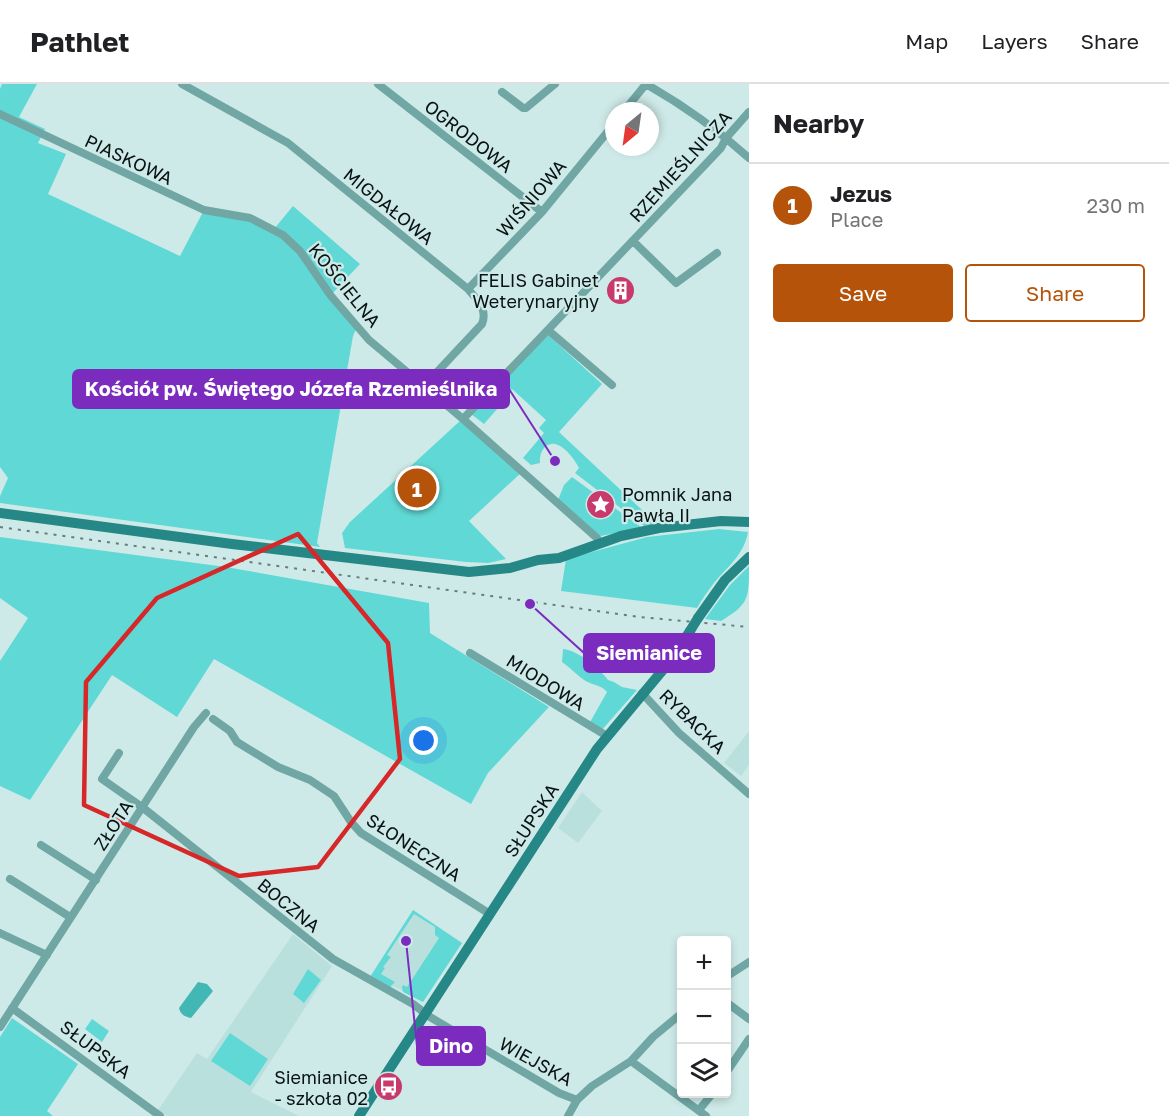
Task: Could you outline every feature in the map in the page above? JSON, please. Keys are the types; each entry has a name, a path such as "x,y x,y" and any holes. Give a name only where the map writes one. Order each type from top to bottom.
{"street":[{"name":"MIGDAŁOWA","path":"182,84 288,143 468,289 484,312 482,324 424,386"},
{"name":"OGRODOWA","path":"378,84 542,212"},
{"path":"502,92 526,108 555,84"},
{"path":"631,102 646,84 673,99 749,158"},
{"name":"RZEMIEŚLNICZA","path":"463,419 721,148 726,138 749,112"},
{"name":"PIASKOWA","path":"0,114 204,210 250,218"},
{"name":"WIŚNIOWA","path":"468,289 542,212 605,135"},
{"name":"KOŚCIELNA","path":"250,218 274,229 300,251 357,327 600,543"},
{"name":"RZEMIEŚLNICZA","path":"633,241 676,283 717,253"},
{"path":"548,330 612,385"},
{"path":"0,513 469,572 491,571 566,556 631,534 667,527 721,521 749,522"},
{"name":"SŁUPSKA","path":"359,1116 607,736 667,665 725,580 749,557"},
{"name":"MIODOWA","path":"470,653 607,736"},
{"name":"RYBACKA","path":"642,693 679,732 749,794"},
{"name":"ZŁOTA","path":"0,1027 194,727 206,713"},
{"name":"SŁONECZNA","path":"213,719 230,731 237,742 278,767 303,777 334,796 361,833 490,914"},
{"name":"BOCZNA","path":"119,753 102,779 142,807 333,959 426,1012"},
{"path":"41,845 96,880"},
{"path":"10,879 70,917"},
{"path":"0,933 46,955"},
{"path":"731,974 749,962"},
{"path":"731,1006 749,1019"},
{"name":"SŁUPSKA","path":"12,1008 160,1116"},
{"name":"WIEJSKA","path":"426,1012 430,1017 558,1092 577,1100 592,1086 631,1060 677,1016"},
{"path":"731,1066 749,1039"},
{"path":"631,1060 702,1113 710,1098"},
{"path":"568,1116 577,1100"}],"highlighted area":[{"path":"298,534 388,643 400,759 318,867 239,876 84,805 86,682 157,598"}],"shaded area":[{"path":"2,84 37,84 19,117 45,129 38,143 66,154 48,194 180,256 204,210 231,214 274,229 293,206 360,264 331,295 357,327 353,336 317,543 320,547 0,503 0,496 8,478 0,467 0,89"},
{"path":"547,334 602,384 559,432 657,524 644,526 575,473 579,468 573,458 558,445 550,444 544,448 540,463 531,465 523,458 544,433 539,428 546,420 512,389 484,424 471,414"},
{"path":"461,420 522,472 469,521 506,559 488,563 466,562 345,548 342,533 350,522"},
{"path":"572,477 641,527 601,536 596,533 558,500 564,485"},
{"path":"719,529 748,532 739,554 714,583 697,608 561,591 566,559 647,537"},
{"path":"0,537 226,567 429,603 430,633 549,707 488,773 471,804 214,659 177,717 112,675 30,800 0,786 0,661 28,618 0,598"},
{"path":"749,566 748,593 742,605 721,621 705,619 730,585"},
{"path":"563,649 588,661 608,680 622,687 637,690 601,731 589,724 607,692 583,679 562,662"},
{"path":"749,731 749,765 741,776 724,763"},
{"path":"582,792 602,811 578,843 558,828"},
{"path":"413,910 462,943 423,1002 370,977"},
{"path":"413,910 462,943 423,1002 403,992 402,987 403,985 407,987 439,938 435,935 435,927 414,914 387,955 391,957 383,967 385,968 381,974 395,982 390,987 370,977"},
{"path":"293,934 332,966 251,1092 299,1116 167,1116 158,1110 197,1053 207,1059"},
{"path":"308,969 321,980 304,1003 293,994"},
{"path":"198,982 207,984 213,991 189,1018 182,1014 179,1008"},
{"path":"12,1018 78,1064 47,1111 53,1116 0,1116 0,1037"},
{"path":"92,1019 109,1031 102,1042 85,1029"},
{"path":"230,1033 268,1059 250,1086 211,1061"}],"railway":[{"path":"0,527 640,617 749,627"}],"place":[{"name":"FELIS Gabinet Weterynaryjny","path":"620,290"},
{"name":"Kościół pw. Świętego Józefa Rzemieślnika","path":"555,461"},
{"name":"Jezus","path":"417,488"},
{"name":"Pomnik Jana Pawła II","path":"601,504"},
{"name":"Siemianice","path":"530,604"},
{"name":"Dino","path":"406,941"},
{"name":"Siemianice - szkoła 02","path":"389,1087"}]}
